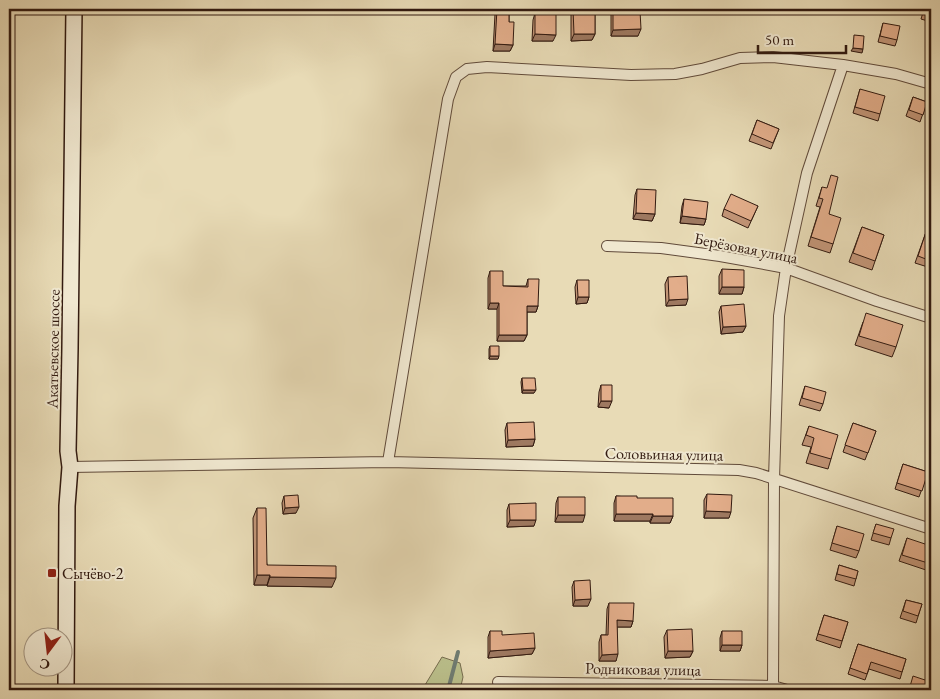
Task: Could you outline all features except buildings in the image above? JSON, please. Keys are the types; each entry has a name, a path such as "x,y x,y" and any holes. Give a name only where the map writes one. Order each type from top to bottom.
{"street":[{"name":"Акатьевское шоссе","path":"66,690 74,9"},
{"path":"388,462 448,99 456,77 467,70 487,67 631,75 675,74 702,69 740,58 773,57 842,65 896,74 931,84"},
{"path":"773,688 774,479 779,316 786,268 807,173 842,65"},
{"name":"Берёзовая улица","path":"607,246 671,250 720,256 786,268 877,301 931,318"},
{"name":"Соловьиная улица","path":"70,467 388,462 739,470 756,473 931,529"},
{"name":"Родниковая улица","path":"498,682 773,688 787,690"}],"green space":[{"path":"442,657 460,663 463,677 460,690 422,690"}],"waterway":[{"path":"448,690 458,652"}],"place":[{"name":"Сычёво-2","path":"52,573"}]}
